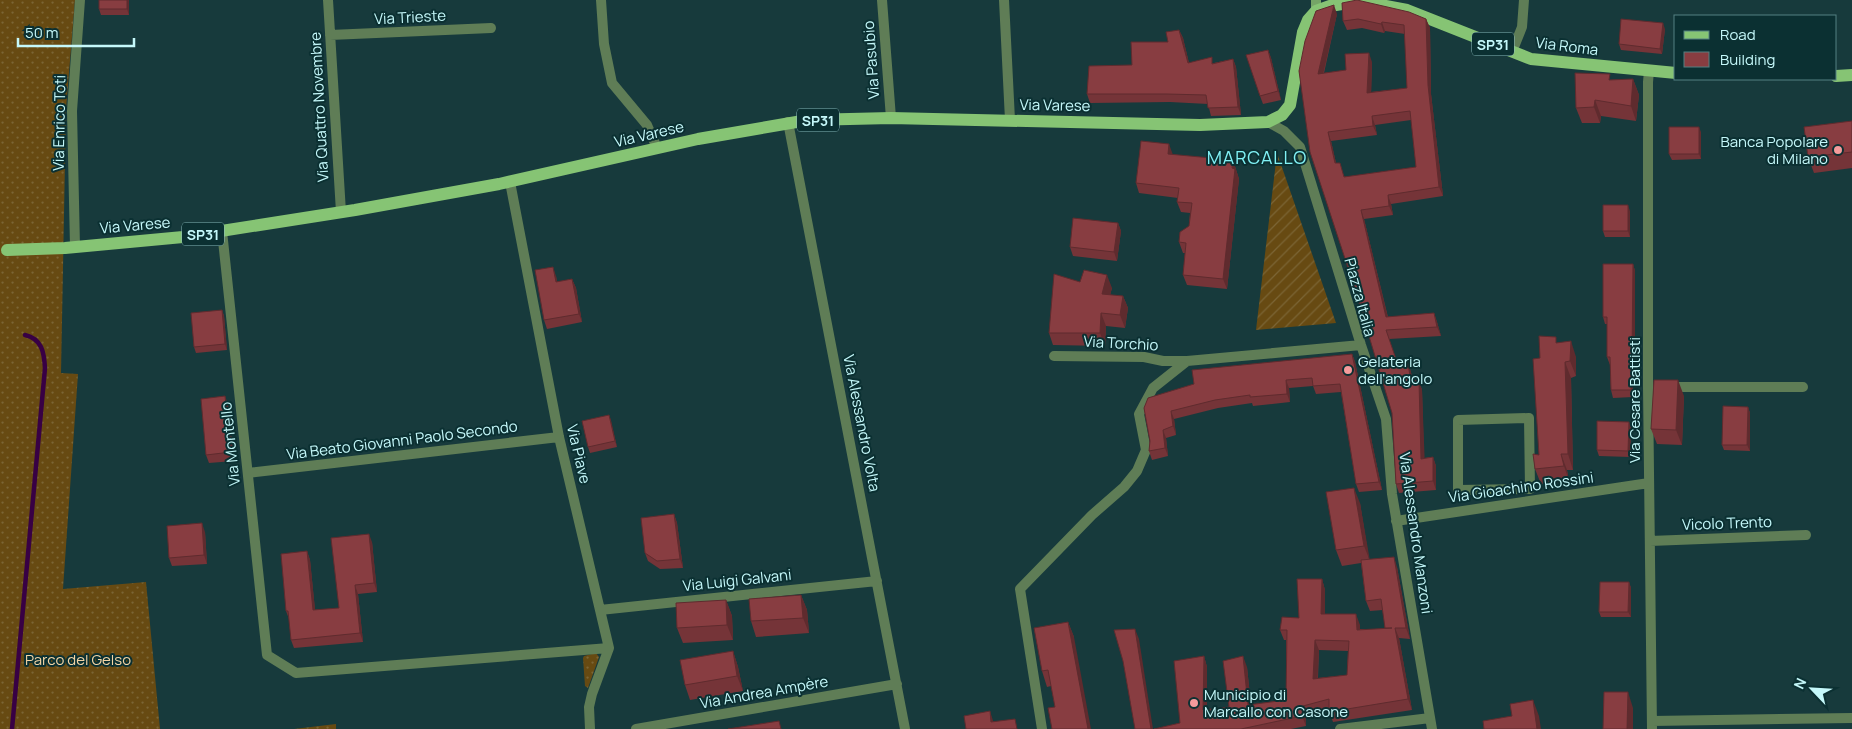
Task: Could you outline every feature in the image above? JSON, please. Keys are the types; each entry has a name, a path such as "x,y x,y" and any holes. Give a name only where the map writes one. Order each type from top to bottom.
{"main road":[{"name":"Via Roma","path":"1316,6 1330,6 1360,0 1407,10 1512,52 1538,60 1674,73"},
{"name":"SP31","path":"1268,122 1286,112 1290,105 1304,32 1316,6"},
{"path":"1837,76 1852,75"},
{"name":"Via Varese","path":"7,250 75,247 183,237 340,212 510,182 657,148 788,122 891,118 1200,125 1268,122"}],"street":[{"name":"Via Enrico Toti","path":"75,247 72,111 80,0"},
{"name":"Via Quattro Novembre","path":"328,0 340,212"},
{"path":"601,0 604,44 612,83 647,125 657,148"},
{"name":"Via Pasubio","path":"882,0 891,118"},
{"path":"1004,0 1010,120"},
{"path":"1512,52 1522,27 1524,0"},
{"name":"Via Trieste","path":"330,35 491,28"},
{"name":"Via Cesare Battisti","path":"1649,71 1648,387 1652,725"},
{"name":"Via Alessandro Volta","path":"788,122 905,729"},
{"name":"Piazza Italia","path":"1186,361 1361,345 1300,147 1284,131 1268,122"},
{"name":"Via Piave","path":"510,182 559,437 609,648"},
{"name":"Via Montello","path":"222,231 268,655 296,673 609,648"},
{"name":"Via Alessandro Manzoni","path":"1361,345 1386,419 1392,494 1431,724"},
{"name":"Via Torchio","path":"1054,356 1144,357 1186,361"},
{"path":"1042,729 1020,589 1092,515 1124,487 1137,471 1146,450 1139,414 1153,388 1186,361"},
{"path":"1648,387 1803,387"},
{"path":"1529,418 1530,488 1458,490 1458,420 1529,418"},
{"name":"Via Beato Giovanni Paolo Secondo","path":"248,473 559,437"},
{"name":"Via Gioachino Rossini","path":"1396,520 1649,483"},
{"name":"Vicolo Trento","path":"1650,541 1806,535"},
{"name":"Via Luigi Galvani","path":"600,610 877,581"},
{"path":"590,729 589,708 592,694 609,648"},
{"name":"Via Andrea Ampère","path":"636,729 897,684"},
{"path":"1652,725 1852,718"},
{"path":"1340,729 1431,724"}],"green space":[{"name":"Parco del Gelso","path":"0,0 75,0 66,109 61,373 78,374 63,589 146,582 160,729 0,729"},
{"path":"1277,153 1336,323 1256,330"},
{"path":"596,653 599,657 588,688 585,686 583,658 584,656"},
{"path":"336,724 336,729 294,729"}],"building":[{"path":"99,0 127,0 127,9 99,9"},
{"path":"1357,0 1409,12 1426,19 1428,85 1439,187 1388,195 1389,206 1361,210 1386,317 1434,313 1437,327 1386,330 1397,362 1407,360 1411,380 1419,381 1421,459 1433,457 1433,481 1396,484 1392,413 1354,286 1310,152 1299,71 1305,41 1316,11 1334,5 1318,74 1346,70 1345,54 1369,53 1367,93 1407,88 1404,25 1382,22 1381,24 1358,19 1343,21 1342,3","holes":["1410,111 1416,167 1344,177 1340,163 1335,163 1328,132 1373,126 1372,116"]},
{"path":"1621,19 1663,23 1660,49 1619,44"},
{"path":"1179,30 1188,63 1212,57 1212,64 1233,59 1238,107 1208,108 1206,95 1087,94 1089,66 1132,65 1131,42 1168,42 1166,32"},
{"path":"1268,50 1278,91 1260,96 1246,55"},
{"path":"1575,73 1610,74 1609,80 1633,79 1631,106 1595,100 1594,107 1576,108"},
{"path":"1852,121 1852,152 1808,157 1804,127"},
{"path":"1669,127 1699,127 1699,154 1669,154"},
{"path":"1141,141 1169,144 1168,154 1233,160 1232,168 1235,169 1223,279 1183,275 1186,243 1179,242 1180,232 1189,226 1192,203 1177,202 1179,188 1136,183"},
{"path":"1603,205 1628,205 1628,231 1603,231"},
{"path":"1073,218 1118,223 1114,252 1070,247"},
{"path":"1603,264 1633,264 1632,357 1630,357 1631,390 1611,390 1610,357 1607,357 1607,317 1603,317"},
{"path":"553,267 556,282 572,279 579,314 544,320 535,270"},
{"path":"1084,270 1107,275 1102,294 1123,296 1120,315 1101,313 1100,333 1049,333 1054,274 1080,282"},
{"path":"222,310 225,344 194,347 191,313"},
{"path":"1539,336 1556,337 1556,343 1571,341 1570,361 1565,362 1568,454 1561,454 1564,466 1535,469 1533,454 1539,455 1533,359 1540,358"},
{"path":"1352,354 1379,482 1356,484 1340,384 1313,386 1312,378 1286,380 1287,394 1250,397 1250,395 1215,400 1171,411 1173,426 1163,430 1165,448 1149,451 1150,441 1144,408 1148,398 1194,384 1192,370"},
{"path":"1654,380 1678,380 1676,430 1651,429"},
{"path":"225,396 231,452 206,455 201,399"},
{"path":"1723,406 1748,407 1747,445 1722,445"},
{"path":"609,415 615,441 588,447 582,421"},
{"path":"1597,421 1629,422 1628,451 1597,450"},
{"path":"1354,488 1364,546 1336,550 1326,492"},
{"path":"674,514 680,559 657,561 645,553 641,518"},
{"path":"202,523 204,555 169,558 167,526"},
{"path":"369,534 374,583 355,585 360,633 291,640 288,611 286,611 281,554 307,551 313,610 339,608 331,538"},
{"path":"1394,557 1406,628 1395,628 1408,699 1329,712 1329,699 1303,706 1302,716 1241,729 1154,729 1180,723 1174,661 1204,656 1203,710 1229,707 1223,661 1243,656 1248,705 1286,700 1287,630 1280,630 1282,617 1299,618 1297,579 1322,579 1321,614 1356,614 1357,630 1392,628 1385,628 1381,599 1366,601 1361,560","holes":["1315,640 1349,641 1347,675 1313,679"]},
{"path":"1600,582 1629,582 1628,612 1599,612"},
{"path":"801,595 803,618 751,621 749,599"},
{"path":"726,600 727,625 677,628 676,603"},
{"path":"1068,622 1088,729 1052,729 1048,708 1055,707 1048,670 1042,671 1034,628"},
{"path":"1135,629 1151,729 1135,729 1123,661 1114,630"},
{"path":"733,651 737,676 685,685 680,660"},
{"path":"1604,692 1628,692 1627,729 1603,729"},
{"path":"1533,700 1537,729 1484,729 1483,721 1512,716 1510,704"},
{"path":"990,711 991,722 1015,719 1017,729 966,729 964,716"},
{"path":"779,721 781,729 728,729"}],"waterway":[{"path":"12,729 45,368 44,357 39,343 25,335"}],"place":[{"name":"Banca Popolare di Milano","path":"1838,150"},
{"name":"Gelateria dell'angolo","path":"1348,370"},
{"name":"Municipio di Marcallo con Casone","path":"1194,703"}],"district":[{"name":"MARCALLO","path":"1257,157"}]}
